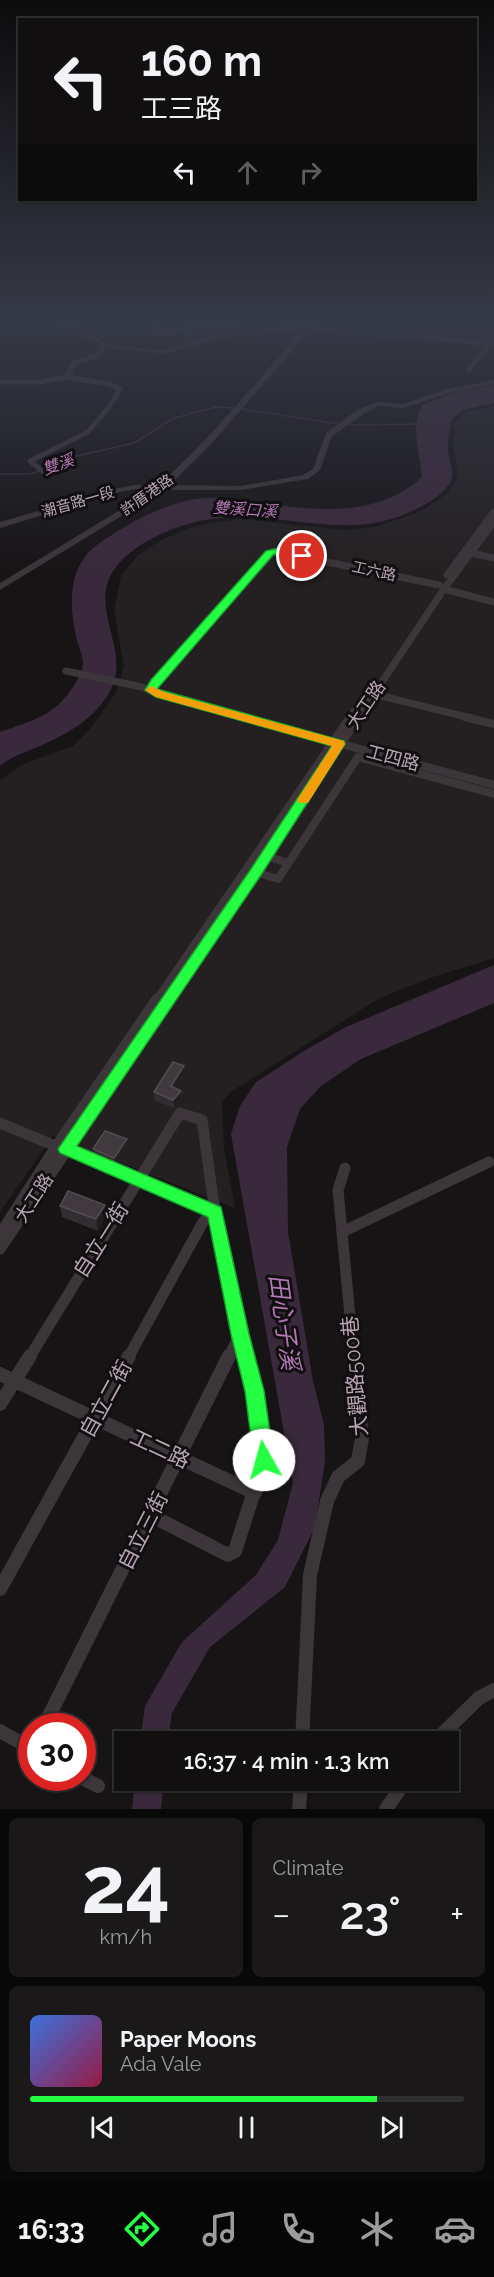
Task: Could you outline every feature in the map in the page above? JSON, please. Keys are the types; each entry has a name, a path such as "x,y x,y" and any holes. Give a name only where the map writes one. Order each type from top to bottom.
{"street":[{"path":"42,471 30,461 88,432 112,402"},
{"name":"許厝港路","path":"0,587 158,486 239,402"},
{"name":"潮音路一段","path":"0,525 114,491 158,486 241,488 305,477 316,470 329,435 345,422 378,404 404,406 414,402"},
{"name":"許厝港路","path":"0,581 158,486"},
{"name":"大工路","path":"0,1249 62,1147 494,512"},
{"name":"大工路","path":"468,552 494,522"},
{"name":"工六路","path":"151,690 155,682 185,648 274,551 442,587 494,602"},
{"path":"468,552 494,558"},
{"name":"工四路","path":"69,672 151,690 160,695 494,785"},
{"path":"370,693 494,724"},
{"name":"大工路","path":"0,1234 267,856 336,743"},
{"path":"256,872 278,879 358,758 494,794"},
{"path":"267,856 288,863"},
{"name":"自立一街","path":"0,1404 180,1113 202,1120 215,1212"},
{"path":"0,1123 215,1212 240,1334 255,1391 264,1460 235,1551 228,1555 150,1515"},
{"path":"342,1232 489,1162"},
{"name":"大觀路500巷","path":"303,1731 310,1575 327,1501 338,1477 358,1461 362,1438 338,1190 345,1168"},
{"name":"自立二街","path":"0,1589 203,1222 215,1212"},
{"name":"自立三街","path":"51,1713 240,1334"},
{"name":"工二路","path":"0,1374 255,1493"},
{"path":"445,1731 478,1698 494,1690"},
{"path":"0,1731 18,1741"},
{"path":"300,1809 301,1791"},
{"path":"386,1809 398,1791"}],"shaded area":[{"path":"494,406 494,958 430,978 378,999 232,1091 222,1101 224,1148 235,1208 53,1136 0,1212 0,780 24,764 73,746 91,728 115,694 124,666 114,610 121,576 137,556 161,540 193,527 211,523 240,519 345,530 375,527 421,511 447,494 458,476 453,441 455,422 467,411"}],"water":[{"name":"雙溪口溪","path":"429,402 494,402 463,410 452,419 448,447 452,473 451,481 443,492 424,505 400,516 377,522 332,525 263,518 211,519 184,525 146,542 116,567 107,584 105,602 116,655 116,673 104,701 80,724 0,766 0,732 55,708 68,694 81,673 83,660 72,612 73,587 80,564 97,545 143,517 169,506 195,499 222,499 318,509 362,506 383,500 403,491 422,477 416,431 418,414 422,405"},
{"name":"田心子溪","path":"494,965 494,1003 361,1059 321,1086 300,1109 287,1147 288,1232 313,1381 324,1425 325,1461 315,1527 285,1587 210,1647 172,1713 169,1731 142,1731 145,1706 182,1642 256,1575 278,1540 293,1483 231,1134 240,1106 256,1082 346,1027"},
{"path":"134,1791 163,1791 161,1809 132,1809"}],"building":[{"path":"173,1062 184,1066 171,1086 181,1091 173,1100 154,1092"},
{"path":"105,1131 127,1139 114,1158 93,1149"},
{"path":"68,1191 105,1205 96,1219 60,1206"}],"waterway":[{"name":"雙溪","path":"0,474 31,474 77,456 134,443 174,418 216,407 236,408"},
{"name":"雙溪","path":"242,409 339,424"},
{"name":"雙溪","path":"348,425 417,424"}],"slow traffic":[{"path":"151,690 160,695 339,744 303,800"}],"route":[{"path":"264,1460 255,1391 240,1334 215,1212 66,1149 256,872 339,744 160,695 151,690 155,682 270,553 279,551 302,556"}]}
